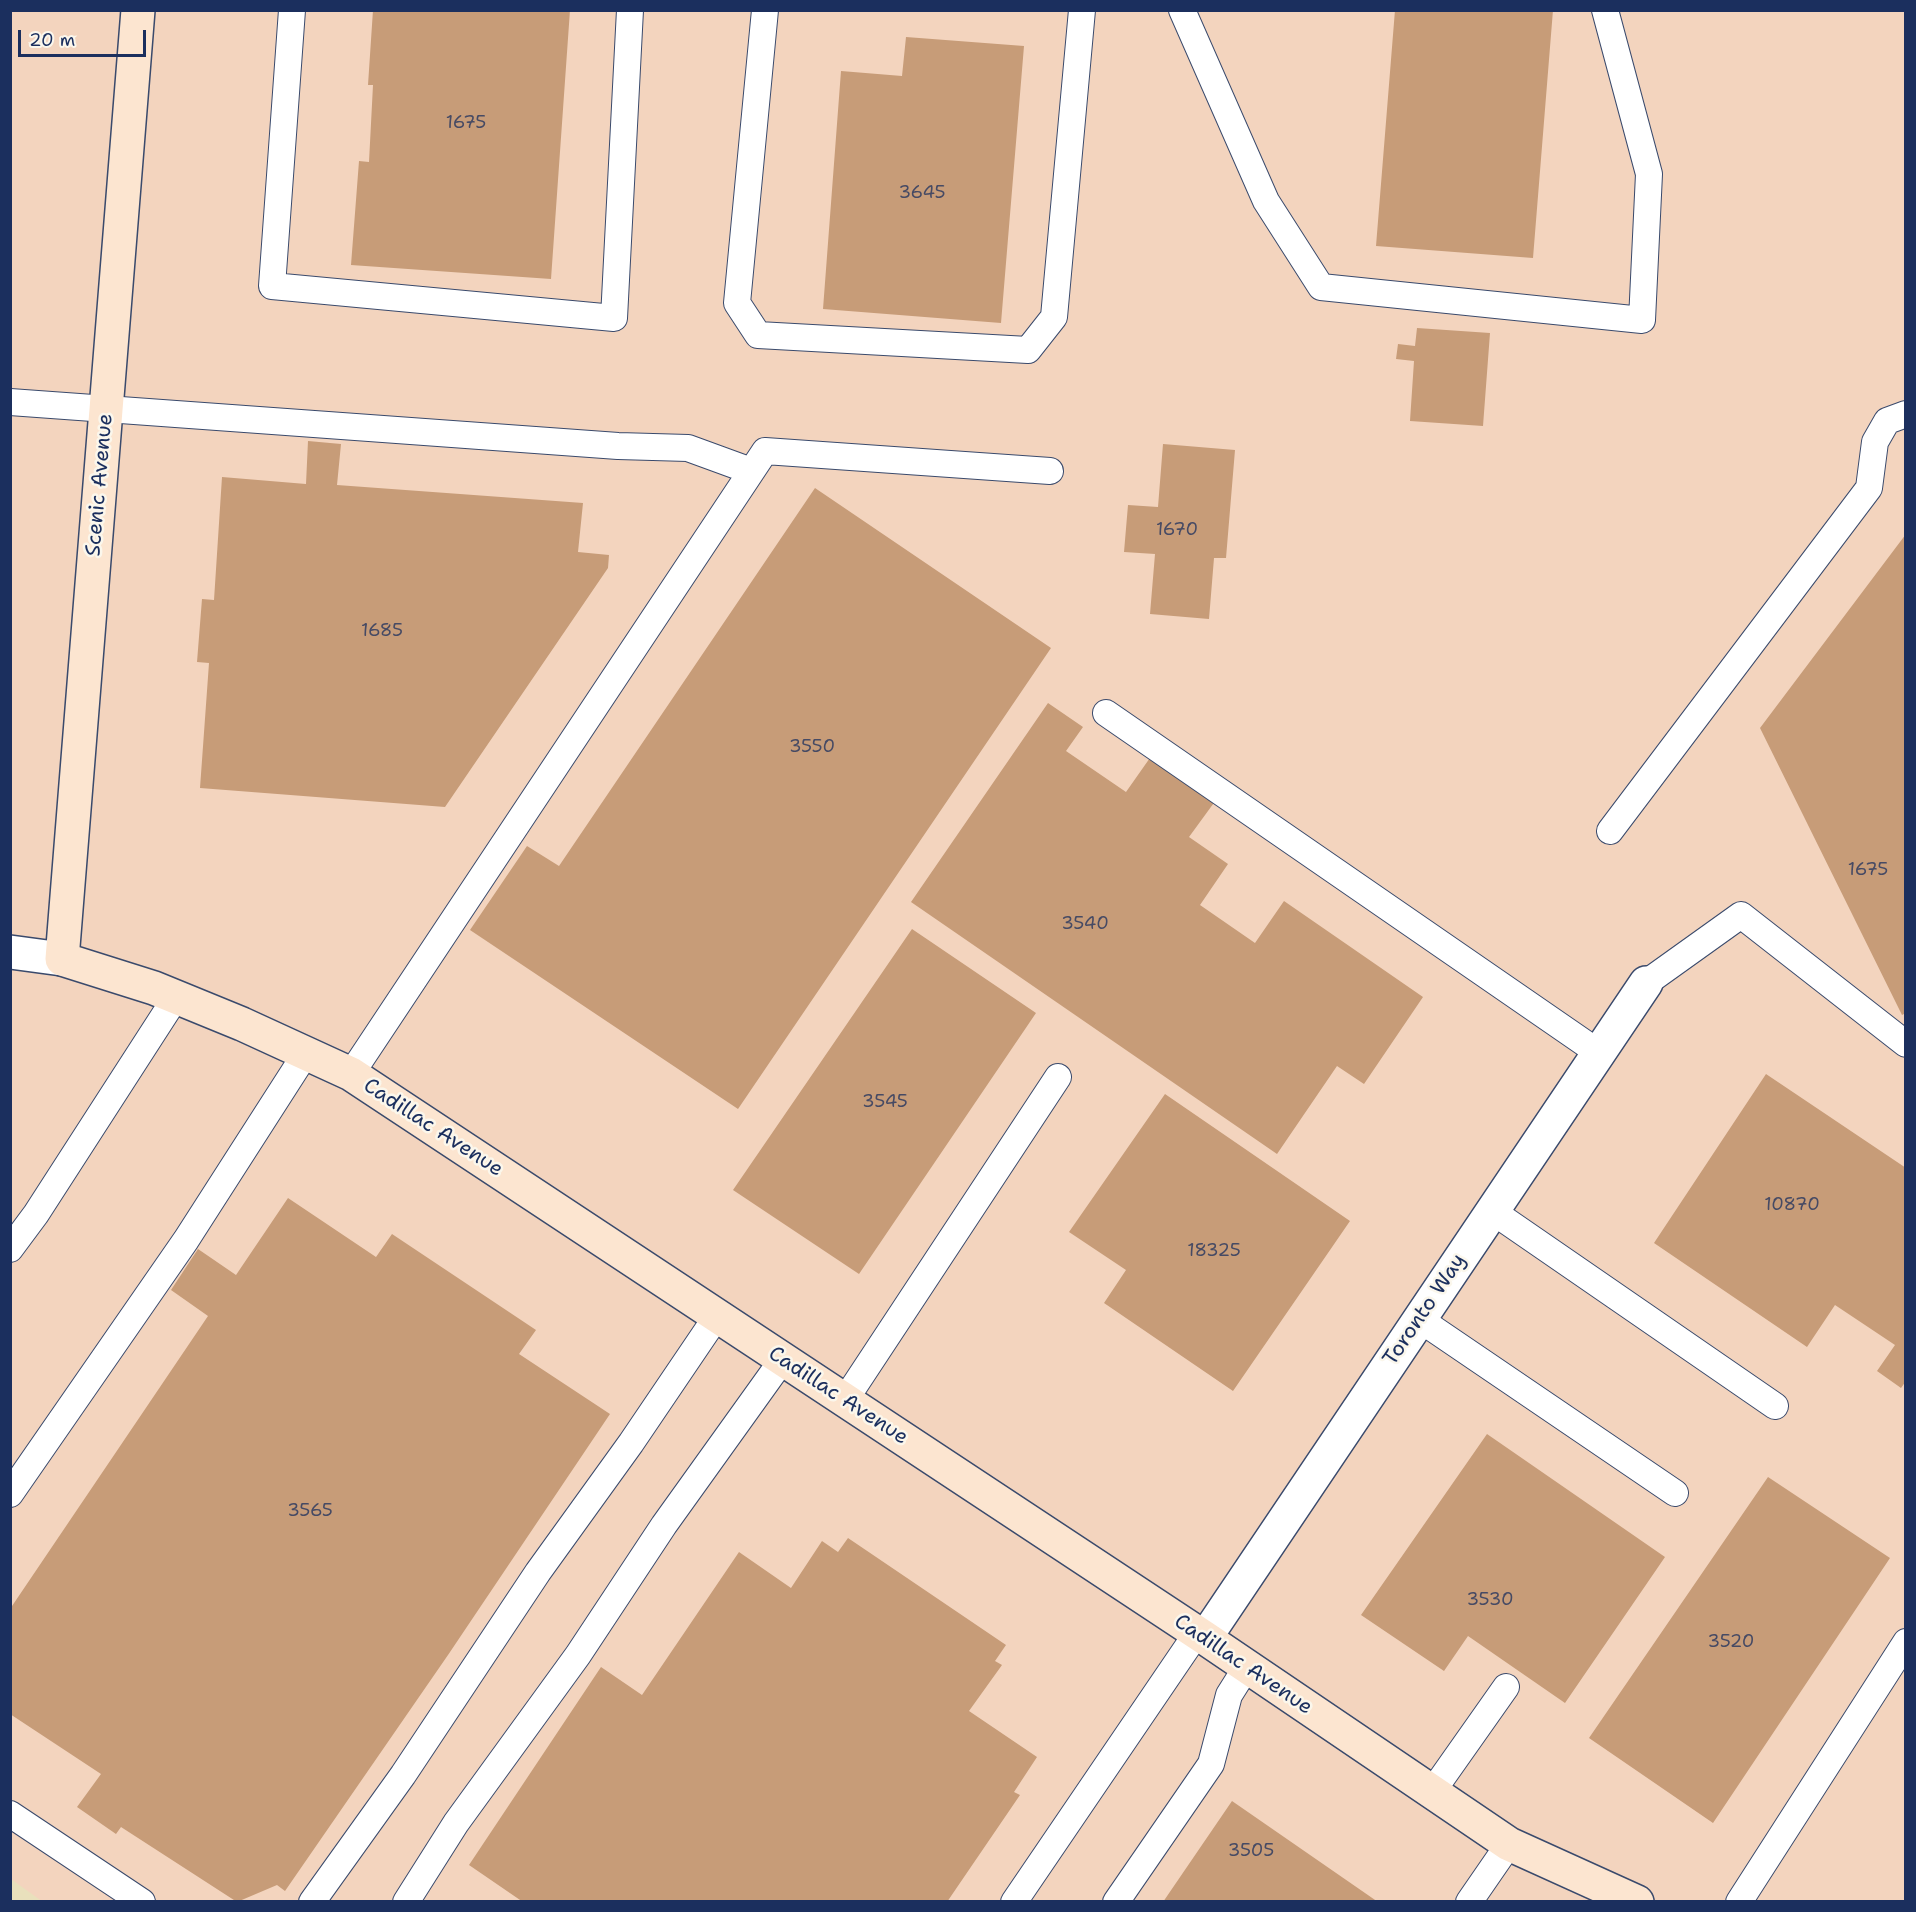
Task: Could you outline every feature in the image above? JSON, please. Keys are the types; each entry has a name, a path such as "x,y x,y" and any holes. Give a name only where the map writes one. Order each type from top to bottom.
{"street":[{"name":"Scenic Avenue","path":"62,959 138,10"},
{"name":"Cadillac Avenue","path":"10,952 62,959 154,988 242,1024 351,1074 1201,1635 1246,1668 1509,1844 1637,1902"},
{"name":"Toronto Way","path":"1201,1635 1419,1319 1646,983"}],"lane":[{"path":"292,10 272,286 614,318 630,10"},
{"path":"765,10 737,303 758,335 1028,350 1054,317 1082,10"},
{"path":"1182,10 1266,201 1321,287 1642,320 1649,174 1605,10"},
{"path":"10,402 106,411 618,446 688,448 751,471"},
{"path":"1610,831 1869,488 1875,442 1887,421 1905,414"},
{"path":"351,1074 765,451 1050,471"},
{"path":"1106,713 1599,1053"},
{"path":"1646,983 1741,915 1905,1044"},
{"path":"10,1249 36,1214 176,997"},
{"path":"10,1494 186,1240 306,1053"},
{"path":"845,1400 1058,1077"},
{"path":"1492,1211 1775,1406"},
{"path":"312,1902 403,1775 538,1572 631,1443 717,1316"},
{"path":"1419,1319 1675,1493"},
{"path":"406,1902 456,1823 578,1654 664,1525 783,1359"},
{"path":"1014,1902 1201,1635"},
{"path":"1739,1902 1905,1642"},
{"path":"1116,1902 1211,1764 1229,1695 1246,1668"},
{"path":"1432,1792 1506,1688"},
{"path":"10,1814 142,1902"},
{"path":"1469,1902 1509,1844"}],"shaded area":[{"path":"10,11 1905,11 1905,1901 43,1902 11,1879"}],"building":[{"path":"373,10 570,10 551,279 351,265 359,161 369,162 373,85 368,85"},
{"path":"1395,10 1553,10 1533,258 1376,246"},
{"path":"906,37 1024,46 1001,323 823,309 841,71 902,76"},
{"path":"1417,328 1490,333 1483,426 1410,421 1414,361 1396,359 1398,344 1415,346"},
{"path":"308,441 341,444 337,485 583,503 578,552 609,555 608,568 445,807 200,788 209,663 197,662 202,599 214,600 222,477 306,484"},
{"path":"1163,444 1235,450 1226,558 1214,558 1209,619 1150,614 1155,554 1124,552 1128,505 1158,507"},
{"path":"815,488 1051,648 738,1109 470,930 527,846 559,866"},
{"path":"1906,534 1906,1013 1902,1015 1760,728"},
{"path":"1048,703 1083,727 1066,751 1126,792 1152,755 1216,800 1189,837 1228,864 1200,905 1255,943 1284,901 1423,997 1364,1084 1337,1066 1277,1154 911,902"},
{"path":"912,929 1036,1013 859,1274 733,1190"},
{"path":"1766,1074 1906,1168 1906,1381 1901,1388 1877,1371 1895,1345 1835,1305 1807,1347 1654,1243"},
{"path":"1165,1094 1350,1221 1233,1391 1104,1303 1126,1270 1069,1232"},
{"path":"288,1198 376,1257 392,1234 536,1330 519,1354 610,1414 448,1655 285,1891 277,1885 237,1902 121,1827 116,1834 77,1807 101,1774 10,1714 10,1609 208,1316 171,1290 198,1249 236,1275"},
{"path":"1487,1434 1665,1557 1565,1703 1468,1636 1444,1671 1361,1615"},
{"path":"1768,1477 1890,1558 1713,1823 1589,1738"},
{"path":"848,1538 1006,1645 995,1661 1002,1665 969,1711 1037,1757 1014,1792 1020,1795 947,1902 523,1902 469,1865 601,1667 642,1695 739,1552 791,1588 822,1541 838,1552"},
{"path":"1232,1801 1378,1902 1163,1902"}]}
